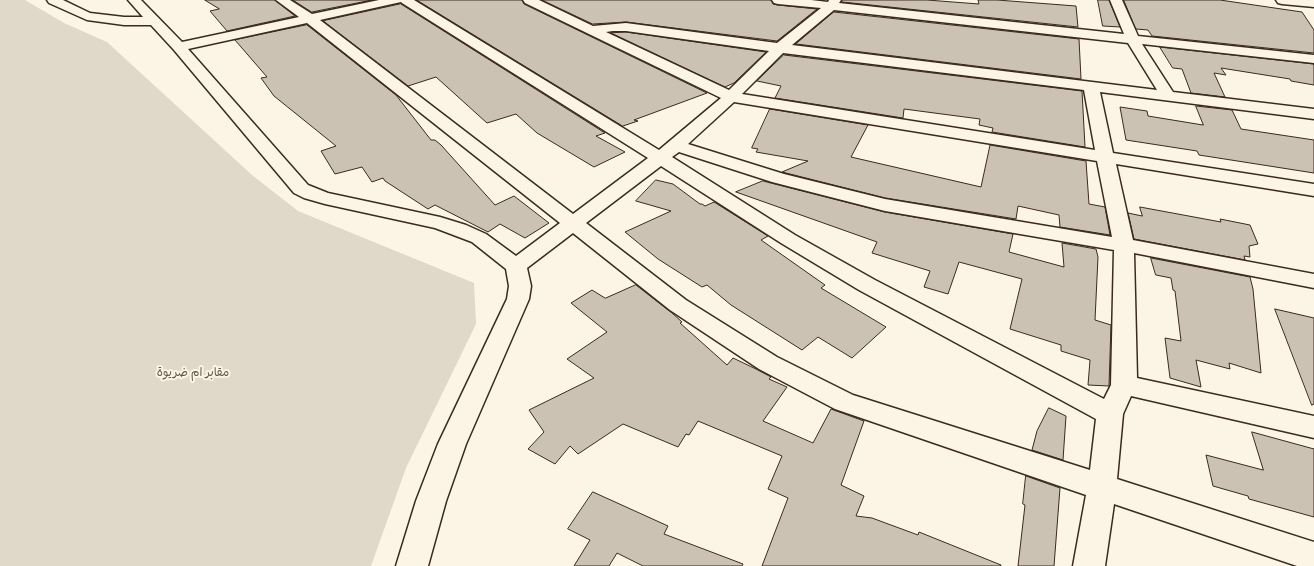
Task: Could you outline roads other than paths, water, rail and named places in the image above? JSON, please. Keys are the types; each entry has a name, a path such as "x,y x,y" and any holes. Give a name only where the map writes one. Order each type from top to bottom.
{"street":[{"path":"53,0 87,16 124,21 153,21"},
{"path":"134,0 179,47 301,189 325,198 440,223 459,229 479,238 516,266 520,286 518,299 452,444 431,501 412,566"},
{"path":"282,0 310,19 678,305 768,363 837,399 1314,557"},
{"path":"179,47 396,0"},
{"path":"406,0 668,152 695,178 788,239 913,310 1110,414"},
{"path":"529,0 731,98 1314,190"},
{"path":"778,0 833,3 1132,40 1314,59"},
{"path":"1116,0 1132,40 1168,96"},
{"path":"1282,0 1314,3"},
{"path":"516,266 668,152 731,98 780,48 833,3"},
{"path":"591,30 626,27 1091,88 1314,114"},
{"path":"1089,566 1102,488 1110,414 1124,385 1124,245 1107,158 1091,88"},
{"path":"668,152 870,202 1124,245 1314,281"},
{"path":"1124,385 1314,427"}],"park label":[{"name":"مقابر ام ضريوة","path":"193,373"}]}
